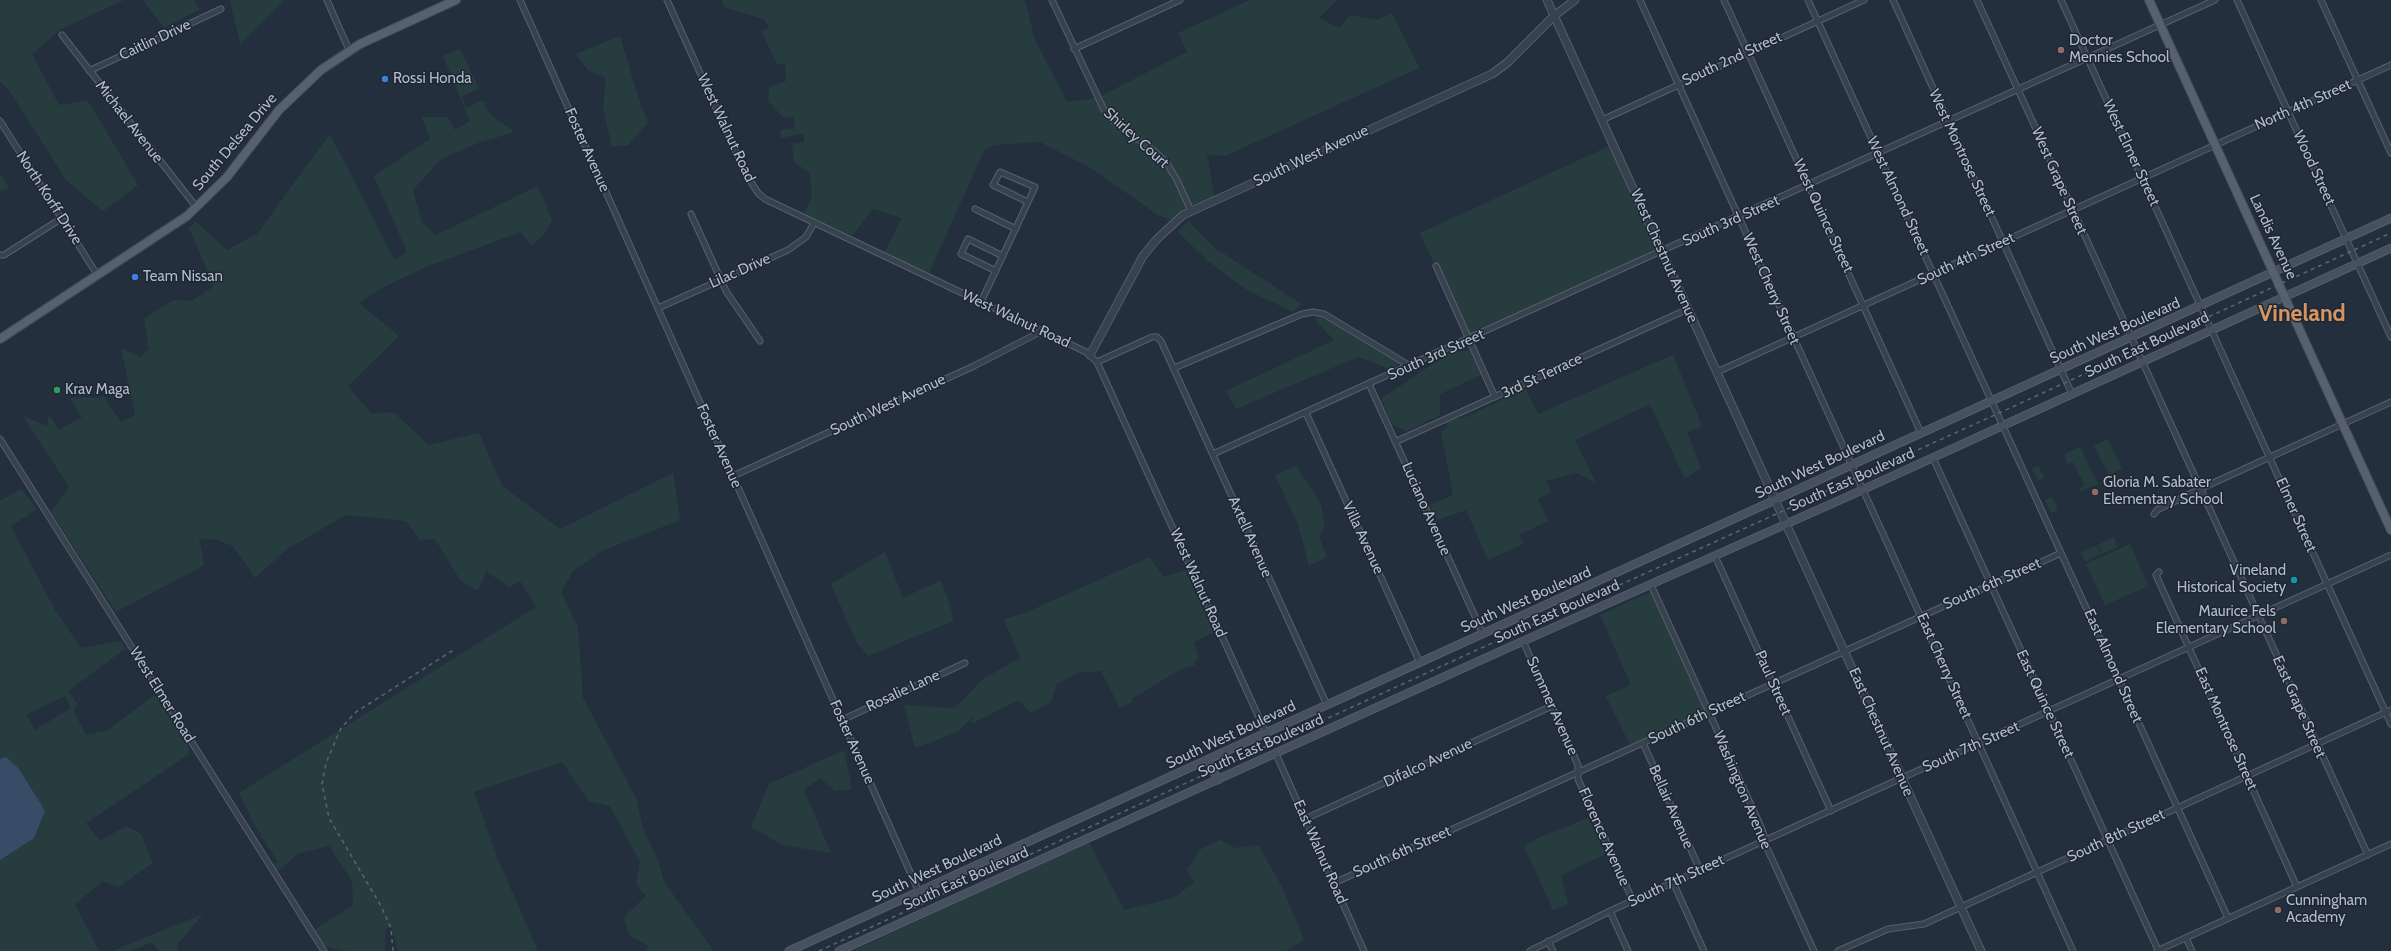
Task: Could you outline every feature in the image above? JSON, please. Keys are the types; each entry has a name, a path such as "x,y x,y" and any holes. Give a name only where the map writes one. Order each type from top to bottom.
{"main road":[{"name":"South Delsea Drive","path":"0,339 177,225 197,208 227,177 267,124 292,96 321,70 349,50 456,0"},
{"name":"Landis Avenue","path":"2149,0 2391,530"},
{"name":"South West Boulevard","path":"789,951 2391,218"},
{"name":"South East Boulevard","path":"839,951 1523,641 1864,490 2391,248"},
{"path":"1208,760 1218,780"}],"street":[{"path":"327,0 349,50"},
{"name":"Foster Avenue","path":"520,0 919,892"},
{"name":"West Walnut Road","path":"667,0 751,183 765,199 1042,331 1090,355 1097,362 1266,733"},
{"name":"Shirley Court","path":"1052,0 1105,112 1115,123 1154,151 1166,162 1177,180 1191,211"},
{"path":"1074,49 1180,0"},
{"name":"West Chestnut Avenue","path":"1547,0 1781,512"},
{"name":"South West Avenue","path":"1090,355 1143,256 1156,239 1191,211 1492,74 1507,63 1554,16 1575,0"},
{"name":"West Cherry Street","path":"1640,0 1793,338 1864,490"},
{"name":"West Quince Street","path":"1724,0 1921,433"},
{"name":"West Almond Street","path":"1808,0 1997,414"},
{"name":"South 2nd Street","path":"1602,120 1864,0"},
{"name":"West Montrose Street","path":"1893,0 2072,394"},
{"name":"West Grape Street","path":"1977,0 2142,362"},
{"name":"West Elmer Street","path":"2061,0 2201,306"},
{"name":"South 3rd Street","path":"1212,454 1662,252 2215,0"},
{"name":"Wood Street","path":"2237,0 2391,337"},
{"path":"2322,0 2391,153"},
{"name":"Caitlin Drive","path":"89,70 221,10"},
{"name":"Michael Avenue","path":"62,35 197,208"},
{"name":"North 4th Street","path":"2215,145 2391,65"},
{"name":"North Korff Drive","path":"0,121 98,276"},
{"name":"South 4th Street","path":"1717,372 2215,145"},
{"path":"981,302 1035,188 1000,172 993,185 1028,202"},
{"path":"975,209 1016,228"},
{"path":"691,214 720,280 760,341"},
{"path":"0,255 4,255 62,218"},
{"name":"Lilac Drive","path":"658,308 797,244 809,233 814,223"},
{"path":"996,271 961,254 968,239 1003,256"},
{"path":"1436,266 1495,397"},
{"name":"Elmer Street","path":"2201,306 2328,584 2389,711 2391,724"},
{"name":"3rd St Terrace","path":"1395,442 1688,309"},
{"path":"1174,368 1302,314 1313,312 1324,314 1410,366"},
{"name":"South West Avenue","path":"733,476 974,366 1042,331"},
{"name":"Axtell Avenue","path":"1097,362 1155,337 1161,341 1327,705"},
{"name":"East Grape Street","path":"2142,362 2316,745 2368,855"},
{"name":"Luciano Avenue","path":"1370,384 1483,634"},
{"path":"2154,514 2158,510 2200,489 2391,402"},
{"name":"Villa Avenue","path":"1306,413 1420,662"},
{"name":"East Almond Street","path":"1997,414 2228,918"},
{"name":"West Elmer Road","path":"0,439 324,951"},
{"name":"East Quince Street","path":"1933,458 2158,951"},
{"name":"East Cherry Street","path":"1864,490 2073,951"},
{"name":"East Chestnut Avenue","path":"1781,512 1981,951"},
{"name":"South 6th Street","path":"1334,883 1773,684 1844,650 2061,553"},
{"name":"South 7th Street","path":"1530,951 1610,911 1673,882 1979,744 2391,555"},
{"name":"Paul Street","path":"1715,556 1831,811"},
{"name":"East Montrose Street","path":"2159,572 2156,576 2297,887"},
{"name":"Washington Avenue","path":"1651,585 1766,840 1767,848 1814,951"},
{"name":"Summer Avenue","path":"1523,641 1578,765 1578,772"},
{"name":"Rosalie Lane","path":"842,720 965,663"},
{"name":"Difalco Avenue","path":"1305,819 1552,706"},
{"name":"South 8th Street","path":"1838,951 1888,929 1924,924 2389,711"},
{"name":"Bellair Avenue","path":"1643,743 1700,870"},
{"name":"East Walnut Road","path":"1276,754 1364,951"},
{"name":"Florence Avenue","path":"1578,772 1578,779 1633,901"},
{"path":"2158,951 2391,844"},
{"path":"1673,882 1704,951"},
{"path":"1610,911 1628,951"},
{"path":"2186,938 2192,951"},
{"path":"1548,941 1553,951"}],"green space":[{"path":"0,0 124,0 61,29 32,54 59,105 88,101 138,185 103,211 66,180 11,93 0,81"},
{"path":"143,0 194,0 200,9 164,28"},
{"path":"230,0 284,0 240,44"},
{"path":"721,0 1025,0 1035,40 1067,102 1097,98 1187,52 1178,33 1250,0 1337,0 1319,18 1339,28 1350,15 1377,20 1392,13 1419,68 1225,156 1207,154 1215,200 1172,220 1158,215 1091,168 1040,142 994,145 984,151 927,277 883,256 902,218 873,209 849,240 802,218 812,196 810,173 794,162 792,144 804,142 804,133 781,138 780,130 795,128 793,117 784,118 768,101 769,87 786,81 785,64 777,64 762,32 769,27 764,19 724,7"},
{"path":"620,36 639,100 648,123 628,145 612,147 603,107 606,78 588,70 576,54"},
{"path":"460,49 479,89 462,96 466,108 483,100 489,113 514,132 478,143 441,159 413,190 422,223 436,235 538,186 552,221 543,235 532,246 521,232 423,268 382,288 359,303 399,336 348,386 372,414 393,412 429,445 479,433 502,486 560,529 673,473 680,520 602,551 573,571 561,592 578,627 583,698 636,798 643,828 659,863 664,882 714,951 646,951 648,946 629,935 624,917 646,896 636,884 640,862 610,806 589,801 562,762 474,792 496,855 538,951 398,951 391,926 385,929 385,951 346,951 320,945 313,931 353,905 352,881 329,846 299,853 275,873 270,866 278,862 255,826 239,793 536,607 520,581 509,587 486,571 478,591 461,581 435,539 420,540 406,521 346,515 287,549 255,578 233,546 217,540 199,538 204,564 116,612 51,512 69,487 23,416 47,426 49,415 59,430 82,417 70,398 104,397 121,422 135,415 121,348 140,357 149,349 144,319 173,300 192,301 214,286 189,228 196,222 227,250 257,234 330,134 395,261 407,252 374,176 430,139 422,117 448,117 455,130 470,121 443,56"},
{"path":"1614,144 1663,252 1469,340 1420,233"},
{"path":"0,174 9,188 0,192"},
{"path":"1188,221 1215,248 1301,304 1293,312 1247,290 1208,261 1178,232"},
{"path":"1321,316 1400,363 1390,369 1358,357 1236,409 1226,391 1334,340 1315,320"},
{"path":"1470,350 1481,375 1440,394 1440,415 1407,431 1393,425 1381,399 1449,353"},
{"path":"1673,355 1702,426 1687,432 1701,468 1685,479 1650,404 1575,440 1596,483 1577,473 1546,481 1551,492 1538,499 1548,521 1519,535 1523,544 1488,560 1466,510 1437,520 1430,505 1453,495 1441,432 1448,426 1443,422 1469,416 1525,388 1538,414"},
{"path":"2108,439 2122,469 2109,475 2094,446"},
{"path":"2080,447 2098,484 2080,492 2079,489 2085,486 2073,462 2067,464 2065,454"},
{"path":"1296,466 1320,502 1325,524 1319,537 1327,557 1309,566 1298,524 1275,475"},
{"path":"2038,466 2044,478 2038,481 2032,469"},
{"path":"21,489 37,509 11,526 55,610 81,648 120,641 126,648 68,691 77,703 74,712 86,735 106,731 155,695 188,745 189,754 86,823 100,841 126,826 141,834 153,863 118,887 103,881 75,904 99,951 0,951 0,501","holes":["65,696 71,708 35,730 26,715"]},
{"path":"2052,497 2058,510 2051,513 2045,500"},
{"path":"2114,537 2118,547 2102,554 2098,545"},
{"path":"2130,544 2148,586 2105,605 2086,564"},
{"path":"2097,545 2101,554 2085,562 2081,552"},
{"path":"885,552 903,598 941,580 952,612 953,621 868,656 856,641 831,584"},
{"path":"1150,557 1163,577 1185,570 1214,632 1194,642 1199,658 1194,661 1195,665 1181,669 1131,699 1132,702 1120,708 1101,671 1077,673 1057,684 1051,702 1031,713 1018,700 971,724 973,716 958,732 915,748 904,705 955,708 983,679 1020,658 1004,619 1025,613"},
{"path":"1650,592 1705,710 1630,745 1606,696 1631,685 1600,615"},
{"path":"844,750 852,789 835,791 820,778 804,790 831,853 783,845 751,827 769,784"},
{"path":"1588,818 1606,854 1561,875 1568,904 1553,910 1524,846 1540,837"},
{"path":"1220,840 1235,848 1258,845 1281,885 1304,940 1285,951 852,951 1089,842 1124,910 1174,898 1194,882 1187,869 1201,849"},
{"path":"203,914 177,945 179,951 159,951 152,942 131,951 112,951"}],"water":[{"path":"6,757 19,769 45,811 34,838 0,860 0,759"}],"railway":[{"path":"819,951 2391,233"},
{"path":"393,951 391,928 381,906 329,818 322,784 326,763 341,728 356,712 455,649"}],"place":[{"name":"Doctor Mennies School","path":"2061,50"},
{"name":"Rossi Honda","path":"385,79"},
{"name":"Team Nissan","path":"135,277"},
{"name":"Krav Maga","path":"57,390"},
{"name":"Gloria M. Sabater Elementary School","path":"2095,492"},
{"name":"Vineland Historical Society","path":"2294,580"},
{"name":"Maurice Fels Elementary School","path":"2284,621"},
{"name":"Cunningham Academy","path":"2278,910"}],"district":[{"name":"Vineland","path":"2302,314"}]}
